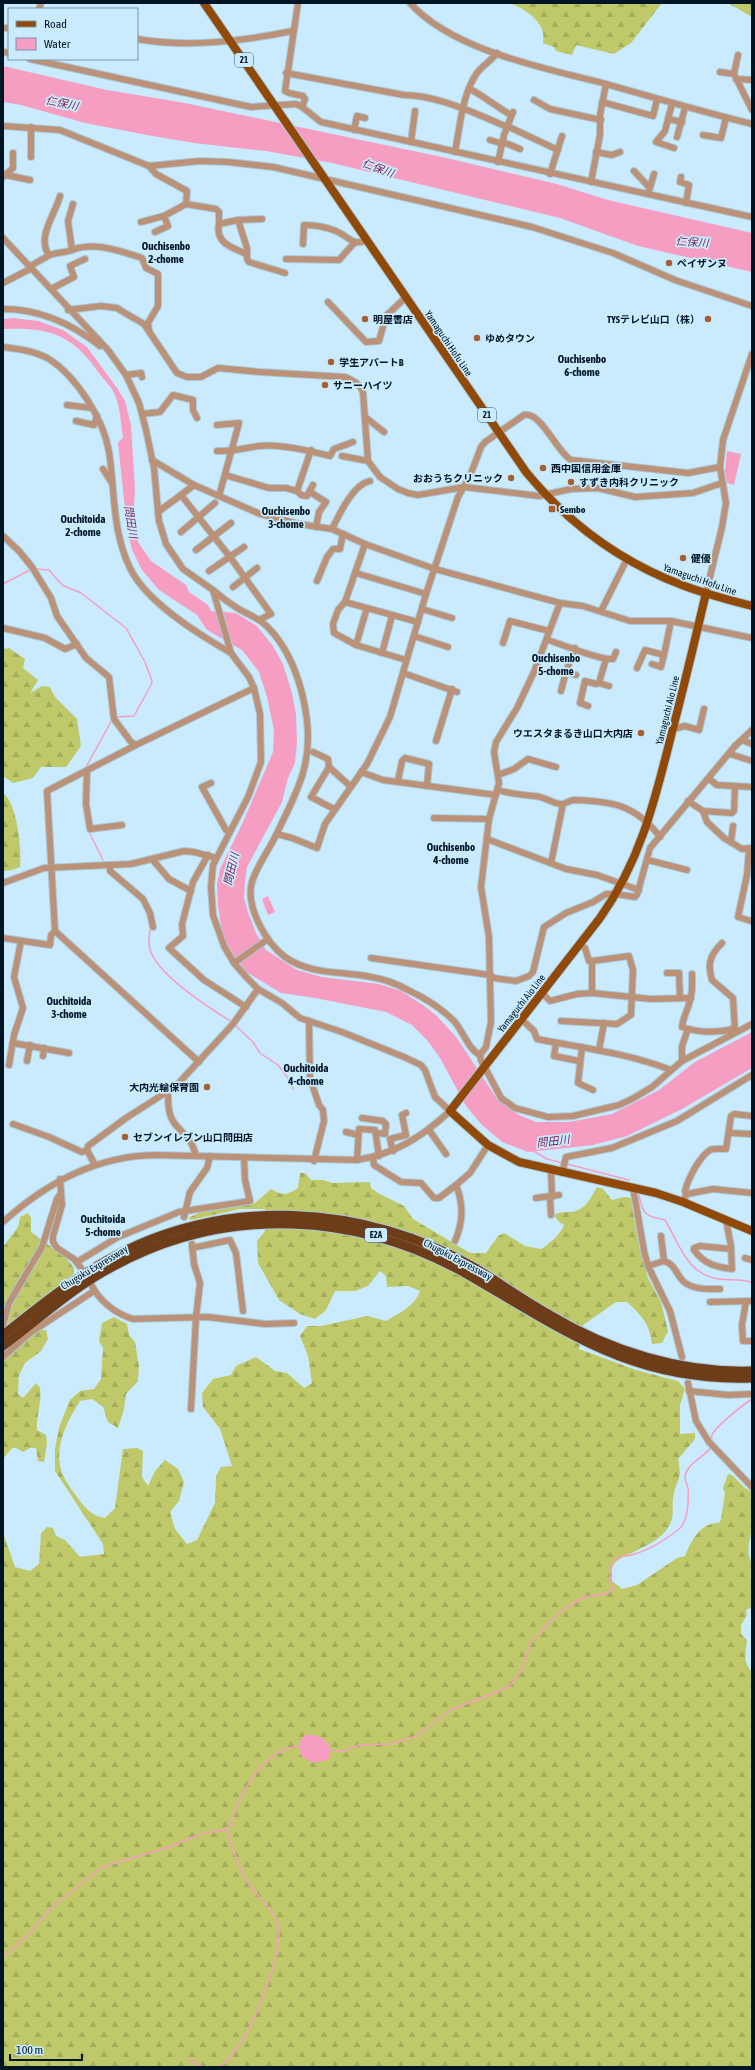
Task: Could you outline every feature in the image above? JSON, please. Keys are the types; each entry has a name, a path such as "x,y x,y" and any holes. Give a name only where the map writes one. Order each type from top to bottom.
{"highway":[{"name":"Chugoku Expressway","path":"3,1335 83,1275 107,1260 144,1242 188,1227 215,1221 240,1217 294,1216 353,1222 382,1229 433,1247 476,1269 562,1322 625,1350 680,1365 708,1369 752,1371"},
{"name":"Chugoku Expressway","path":"3,1346 87,1282 147,1250 190,1235 216,1229 262,1224 293,1223 352,1229 380,1236 429,1254 570,1335 622,1358 646,1366 690,1375 732,1379 752,1378"}],"main road":[{"name":"Yamaguchi Hofu Line","path":"204,3 231,40 526,472 546,495 585,530 627,559 669,580 706,593 752,606"},
{"name":"Yamaguchi Aio Line","path":"450,1111 580,945 616,894 637,854 649,822 706,593"},
{"path":"450,1111 488,1145 519,1162 551,1171 563,1166 635,1188 685,1198 726,1220 752,1230"}],"street":[{"path":"298,3 286,73 285,91 289,94 303,96 304,99 302,107"},
{"path":"410,3 431,23 443,30 497,53 561,73 606,84 685,108 752,124"},
{"path":"138,39 160,43 231,40 293,31"},
{"path":"455,152 464,108 470,89 478,72 492,60 497,53"},
{"path":"738,55 735,76 752,110"},
{"path":"35,60 252,107 296,104 321,122 550,174 752,217"},
{"path":"720,72 752,80"},
{"path":"286,73 404,95 414,95 464,108 558,150"},
{"path":"591,182 601,120 602,102 606,84"},
{"path":"470,89 486,97 498,108 512,113 498,162"},
{"path":"534,100 550,109 601,120"},
{"path":"602,102 653,116 657,100"},
{"path":"672,104 665,131 656,142 674,148"},
{"path":"677,137 685,108"},
{"path":"411,142 415,111"},
{"path":"354,130 357,116 365,118"},
{"path":"703,135 721,138 726,118"},
{"path":"668,119 682,122"},
{"path":"3,126 60,130 149,166 156,174 187,191 186,204"},
{"path":"31,127 31,157"},
{"path":"550,174 562,136"},
{"path":"490,140 520,149"},
{"path":"596,152 612,155 620,152"},
{"path":"4,176 13,168 13,153"},
{"path":"149,166 200,161 228,162 273,167 324,178 558,234 630,260 676,280 752,306"},
{"path":"634,171 650,188"},
{"path":"648,194 654,174"},
{"path":"4,176 30,180"},
{"path":"681,177 680,182 689,185 686,203"},
{"path":"49,255 45,249 47,224 57,206 60,196"},
{"path":"72,250 68,227 73,204"},
{"path":"141,222 164,216 186,204 216,209 219,212 218,235 222,242 247,254"},
{"path":"155,232 168,226 164,216"},
{"path":"219,224 238,220 262,220"},
{"path":"238,220 247,248 247,259 249,262 285,273"},
{"path":"303,244 304,224 315,225 336,231 355,242 360,243 367,240"},
{"path":"3,238 51,289 68,310 108,350 126,375 134,391 142,414 152,460 161,531 174,557 192,576 214,593 236,607 261,619 275,634 295,671 304,706 306,728 306,759 304,771 277,834 251,884 251,902 254,914 268,939 284,956 299,965 323,971 373,977 408,990 441,1009 455,1023 470,1045 480,1055 484,1067 501,1098 515,1108 548,1117 580,1115 619,1105 643,1093 682,1061 735,1031 752,1024"},
{"path":"286,259 339,260 355,242"},
{"path":"3,283 44,260 49,255 62,254 82,246 112,248 142,258 146,268 158,274 158,306 148,323 149,332"},
{"path":"51,289 74,277 70,266 85,259"},
{"path":"328,302 366,342 379,341 386,316 406,297"},
{"path":"68,310 92,306 117,308 144,324 174,369 187,377 201,377 218,368 260,372 345,376 362,388 368,461 380,477 398,489 408,493 418,495 464,487 532,496 546,495 571,489 598,488 635,497 693,493 722,483"},
{"path":"3,309 30,311 54,318 79,330 108,350"},
{"path":"3,347 28,350 50,360 72,380 97,416 109,450 114,516 121,544 130,569 152,598 172,615 230,651"},
{"path":"706,593 724,517 726,496 722,483 720,467 723,440 752,354"},
{"path":"126,375 141,373 142,377"},
{"path":"142,414 160,412 173,395 193,400 193,410 197,418"},
{"path":"68,405 92,408"},
{"path":"277,834 292,838 316,848 325,824 374,751 390,718 406,660 454,506 475,466 482,447 524,415 531,415 535,416 541,422 562,453 572,460 688,473 720,467"},
{"path":"76,421 94,425 97,416"},
{"path":"365,417 384,432"},
{"path":"217,425 239,423 219,496"},
{"path":"217,451 231,452 261,446 311,450 330,456 334,449 353,442"},
{"path":"297,491 311,450"},
{"path":"342,456 368,461"},
{"path":"152,460 194,485 260,514 316,527 332,529 365,544 435,569 560,603 583,606 630,621 671,621 698,625 752,638"},
{"path":"103,470 112,484"},
{"path":"225,475 269,488 286,488 297,491 301,495 307,496 313,485"},
{"path":"332,529 346,502 365,482 370,481"},
{"path":"158,512 194,485"},
{"path":"310,492 326,502 319,512 316,527"},
{"path":"181,495 215,537 271,614 261,619"},
{"path":"181,532 215,503"},
{"path":"196,550 231,524"},
{"path":"317,581 327,557 333,549 340,548 343,534"},
{"path":"3,536 33,568 51,598 58,616 90,662 109,677 113,717 131,742 136,745"},
{"path":"365,544 345,602 338,610 333,624 334,633 356,645 406,660"},
{"path":"209,571 244,547"},
{"path":"601,611 627,559"},
{"path":"233,587 257,568"},
{"path":"356,573 426,594"},
{"path":"3,1222 31,1198 60,1179 95,1165 136,1156 210,1156 357,1160 393,1152 429,1130 450,1111 435,1097 425,1070 421,1065 342,1032 309,1022 258,989 235,962 224,946 213,915 211,877 216,858 248,798 261,762 260,714 254,688 249,678 230,651 214,593"},
{"path":"345,602 418,622"},
{"path":"480,1055 486,1047 491,1022 489,937 481,893 489,819 497,793 498,775 494,752 496,742 516,708 548,640 549,631 560,603"},
{"path":"356,645 367,608"},
{"path":"422,609 452,618"},
{"path":"382,653 392,616"},
{"path":"503,643 510,621 549,631"},
{"path":"652,664 661,667 671,621"},
{"path":"3,628 45,638 65,649 77,644"},
{"path":"414,636 448,647"},
{"path":"548,640 606,659 613,659 616,652"},
{"path":"561,691 575,648"},
{"path":"637,668 645,650 664,655"},
{"path":"599,683 606,659"},
{"path":"566,672 576,675"},
{"path":"403,673 454,690 436,741"},
{"path":"588,706 580,704 585,681 609,686"},
{"path":"3,938 50,945 52,935 55,931 47,791 136,745 254,688"},
{"path":"673,728 685,726 699,730 704,709"},
{"path":"371,958 490,975 494,978 516,981 529,976 533,972 544,927 566,913 593,902 606,894 635,897 639,890 650,848 688,801 752,730"},
{"path":"742,740 752,744"},
{"path":"313,752 328,759 329,767 311,797 334,809"},
{"path":"730,754 752,761"},
{"path":"398,781 402,761 405,758 429,764 427,786"},
{"path":"498,775 514,769 528,758 556,767"},
{"path":"329,767 350,786"},
{"path":"85,772 86,804 90,829 122,825"},
{"path":"361,772 372,777 427,786 527,797 534,796 563,804 571,800 614,803 630,810 649,822 660,836"},
{"path":"709,779 717,785 752,787"},
{"path":"211,782 202,787 226,830 229,832"},
{"path":"703,811 732,813 734,811 736,786"},
{"path":"688,801 703,811 711,826 731,842 742,849 751,849 738,917 751,921"},
{"path":"551,863 563,804"},
{"path":"434,818 489,819"},
{"path":"731,842 733,826"},
{"path":"487,839 566,869 597,875 639,890"},
{"path":"3,883 52,867 139,863 184,851 208,855 216,858"},
{"path":"208,855 193,882 190,899 185,907 182,924 183,936 169,948 194,973 246,1007"},
{"path":"152,860 170,879 191,891"},
{"path":"648,860 687,870"},
{"path":"110,865 110,871 142,899 150,913 153,927"},
{"path":"55,931 199,1062"},
{"path":"235,962 268,939"},
{"path":"9,1065 14,1035 23,1008 14,977 21,941"},
{"path":"722,943 713,952 709,960 711,976 712,980 733,998 735,1031"},
{"path":"561,1021 617,1024 631,1015 633,970 629,956 589,961 584,948 580,945"},
{"path":"592,961 592,993"},
{"path":"667,973 679,974 680,998"},
{"path":"692,974 691,998 687,1013 683,1018 682,1027 709,1032 735,1031"},
{"path":"13,1124 49,1136 82,1152 87,1150 92,1142 126,1118 168,1093 199,1062 234,1023 258,989"},
{"path":"542,993 550,1001 577,994 592,993 651,999 691,998"},
{"path":"521,1019 534,1030 537,1039 646,1060 672,1070"},
{"path":"309,1022 310,1078 319,1105 323,1110 324,1121 314,1160"},
{"path":"599,1050 604,1023"},
{"path":"682,1061 682,1046 688,1029"},
{"path":"13,1043 44,1048 60,1054 69,1053"},
{"path":"556,1043 554,1056 579,1061"},
{"path":"27,1061 30,1045"},
{"path":"582,1047 579,1061 578,1082 593,1090"},
{"path":"43,1056 44,1048"},
{"path":"563,1166 566,1157 612,1148 676,1121 752,1075"},
{"path":"168,1093 169,1111 172,1118 189,1138 196,1156"},
{"path":"752,1116 734,1114 732,1116 726,1149 710,1150 693,1171 688,1180 685,1198 713,1189 752,1193"},
{"path":"393,1152 390,1139 406,1135 402,1115"},
{"path":"357,1160 359,1129 375,1130 377,1133 385,1134 386,1131 386,1124 383,1121 362,1118"},
{"path":"429,1130 446,1154"},
{"path":"346,1132 358,1135"},
{"path":"377,1133 377,1150 374,1165 381,1171 401,1182 421,1182 434,1198 439,1198 470,1173 488,1145"},
{"path":"730,1133 752,1134"},
{"path":"87,1150 95,1165"},
{"path":"184,1214 190,1192 207,1168 210,1156"},
{"path":"77,1262 118,1237 184,1214 250,1201 245,1180 244,1158"},
{"path":"550,1216 554,1197 551,1171"},
{"path":"60,1179 62,1205 53,1236 53,1242 57,1248 77,1262 81,1268"},
{"path":"455,1241 462,1223 461,1200 456,1185"},
{"path":"635,1188 634,1193 648,1266 670,1311 682,1357"},
{"path":"3,1325 9,1303 42,1247 57,1199 61,1193"},
{"path":"536,1198 554,1197"},
{"path":"726,1220 731,1249 732,1269 715,1267 700,1259 694,1250 694,1248 700,1246 731,1249"},
{"path":"661,1236 664,1261"},
{"path":"192,1409 196,1317 200,1283 194,1264 192,1246 230,1240 236,1253 244,1311"},
{"path":"745,1258 752,1260"},
{"path":"648,1266 664,1261 670,1263 684,1282 701,1288 720,1289"},
{"path":"91,1284 94,1291 105,1303 125,1316 133,1319 196,1317 265,1324 294,1323"},
{"path":"3,1357 30,1333 94,1291"},
{"path":"710,1302 749,1301 742,1325 743,1341 752,1341"},
{"path":"688,1383 696,1421 709,1442 752,1487"},
{"path":"689,1391 728,1395 752,1394"}],"green space":[{"path":"510,3 662,3 631,43 614,54 576,45 572,55 556,51 554,47 543,43 542,29 539,23 529,13"},
{"path":"728,3 752,3 752,17"},
{"path":"9,648 25,659 23,668 38,680 30,693 42,686 50,687 55,697 77,719 81,746 66,767 41,767 33,778 13,783 3,776 3,649"},
{"path":"3,793 8,798 12,806 18,827 20,867 3,871"},
{"path":"300,1173 305,1173 311,1180 323,1180 333,1183 370,1182 371,1188 378,1193 404,1206 413,1219 470,1253 486,1253 498,1236 504,1233 525,1246 541,1249 558,1235 564,1225 558,1221 554,1215 580,1209 586,1204 597,1187 603,1189 612,1200 624,1197 631,1198 639,1245 648,1278 661,1302 668,1331 662,1343 652,1344 647,1325 637,1311 627,1302 616,1302 583,1325 579,1349 636,1370 678,1381 685,1389 680,1405 680,1434 695,1433 695,1439 678,1459 680,1472 674,1492 671,1522 666,1531 650,1544 617,1561 612,1568 612,1581 622,1589 637,1585 677,1558 685,1556 690,1544 702,1529 719,1523 725,1493 723,1488 728,1474 732,1475 745,1488 752,1492 752,1530 748,1549 752,1562 752,1607 746,1610 747,1615 741,1625 741,1634 747,1640 746,1660 752,1672 752,2067 3,2067 3,1533 15,1567 30,1571 39,1564 41,1533 47,1527 53,1528 56,1536 65,1540 80,1557 104,1554 103,1544 55,1471 55,1449 59,1427 70,1400 80,1391 94,1389 101,1379 103,1348 99,1341 102,1323 114,1317 127,1324 129,1335 135,1342 139,1366 138,1381 126,1394 124,1409 118,1428 108,1422 103,1407 92,1399 80,1401 70,1417 60,1444 59,1454 62,1473 86,1508 96,1515 105,1518 115,1508 123,1449 137,1448 143,1451 142,1477 148,1486 155,1471 165,1460 178,1469 184,1482 179,1501 170,1512 175,1529 187,1544 197,1540 215,1503 216,1476 221,1467 232,1466 220,1429 203,1407 202,1393 213,1379 231,1375 236,1366 256,1357 275,1371 287,1373 304,1388 312,1383 308,1356 300,1336 307,1326 321,1326 367,1316 386,1321 406,1309 415,1301 420,1291 408,1286 387,1287 386,1276 380,1271 368,1286 355,1291 335,1291 326,1310 315,1319 300,1314 279,1300 258,1263 257,1241 265,1231 265,1209 240,1209 191,1220 188,1218 205,1210 255,1203 271,1189 281,1194 291,1192 298,1188"},
{"path":"28,1213 31,1218 31,1232 66,1258 74,1268 74,1274 3,1328 3,1247 18,1227 20,1217"},
{"path":"40,1330 46,1330 48,1339 41,1351 25,1363 19,1375 18,1394 23,1398 36,1383 40,1388 37,1430 46,1435 47,1443 44,1462 38,1461 36,1448 30,1448 23,1452 16,1448 12,1448 3,1459 3,1360"}],"water":[{"name":"仁保川","path":"3,66 107,90 185,103 442,157 557,184 608,200 752,233 752,272 638,246 560,218 332,163 266,151 194,143 147,135 85,123 21,105 3,102"},
{"name":"問田川","path":"13,318 38,321 63,330 87,347 125,401 131,425 135,489 133,522 138,542 151,561 186,585 189,592 208,605 211,611 236,613 257,626 273,646 283,664 292,693 296,714 297,742 295,763 288,778 282,802 247,867 244,898 256,933 266,950 297,970 322,977 379,984 401,991 423,1005 437,1016 457,1038 497,1099 519,1115 536,1122 569,1122 612,1114 659,1090 695,1062 752,1032 752,1068 682,1109 627,1136 593,1145 528,1152 502,1142 482,1125 466,1106 440,1058 427,1040 412,1025 386,1012 281,993 243,970 234,958 223,938 218,906 217,884 220,869 243,822 273,752 274,730 267,697 259,672 242,650 207,630 197,615 159,590 142,570 132,550 127,528 118,443 123,437 118,405 112,389 89,360 69,341 46,332 3,329 3,319"},
{"path":"727,451 741,454 734,485 727,483 725,471"},
{"path":"268,896 275,912 268,915 262,899"},
{"path":"306,1734 319,1736 329,1744 329,1759 314,1763 302,1757 300,1745 301,1740"}],"waterway":[{"path":"3,584 32,569"},
{"path":"36,569 49,570 62,585 81,593 126,628 145,662 152,681 151,685 134,716 116,717"},
{"path":"85,769 113,718"},
{"path":"83,796 84,774"},
{"path":"88,830 103,860"},
{"path":"151,927 149,938 150,949 154,959 162,969 198,1000 232,1022"},
{"path":"235,1025 253,1042 260,1053 278,1065 291,1082 293,1089"},
{"name":"問田川","path":"532,1150 547,1159 563,1163"},
{"path":"567,1164 629,1180"},
{"path":"639,1195 642,1207 646,1214 665,1220 685,1257 699,1271 708,1276 719,1279 752,1283"},
{"path":"712,1441 714,1431 737,1410 752,1399"},
{"path":"328,1751 344,1751 358,1745 391,1744 417,1736 450,1710 509,1687 521,1671 531,1642 560,1612 583,1597 605,1594 613,1590 610,1579 610,1567 616,1558 629,1556 650,1548 682,1526 686,1516 688,1504 688,1488 685,1476 689,1467 711,1447"},
{"path":"3,1958 33,1930 50,1909 102,1867 166,1848 204,1833 224,1830 230,1827 246,1787 264,1764 275,1755 287,1749 301,1746"},
{"path":"218,2067 229,2059 240,2044 251,2024 270,1978 279,1937 278,1924 272,1912 244,1877 226,1829"},
{"path":"189,2059 202,2067"}],"place":[{"name":"ペイザンヌ","path":"669,263"},
{"name":"明屋書店","path":"365,319"},
{"name":"TYSテレビ山口（株）","path":"708,319"},
{"name":"ゆめタウン","path":"477,338"},
{"name":"学生アパートB","path":"331,362"},
{"name":"サニーハイツ","path":"325,385"},
{"name":"西中国信用金庫","path":"543,468"},
{"name":"おおうちクリニック","path":"511,478"},
{"name":"すずき内科クリニック","path":"571,482"},
{"name":"Sembo","path":"552,509"},
{"name":"健優","path":"683,558"},
{"name":"ウエスタまるき山口大内店","path":"641,733"},
{"name":"大内光輪保育園","path":"207,1087"},
{"name":"セブンイレブン山口問田店","path":"125,1137"}],"district":[{"name":"Ouchisenbo 2-chome","path":"166,252"},
{"name":"Ouchisenbo 6-chome","path":"582,365"},
{"name":"Ouchisenbo 3-chome","path":"286,517"},
{"name":"Ouchitoida 2-chome","path":"83,525"},
{"name":"Ouchisenbo 5-chome","path":"556,664"},
{"name":"Ouchisenbo 4-chome","path":"451,853"},
{"name":"Ouchitoida 3-chome","path":"69,1007"},
{"name":"Ouchitoida 4-chome","path":"306,1074"},
{"name":"Ouchitoida 5-chome","path":"103,1225"}]}
